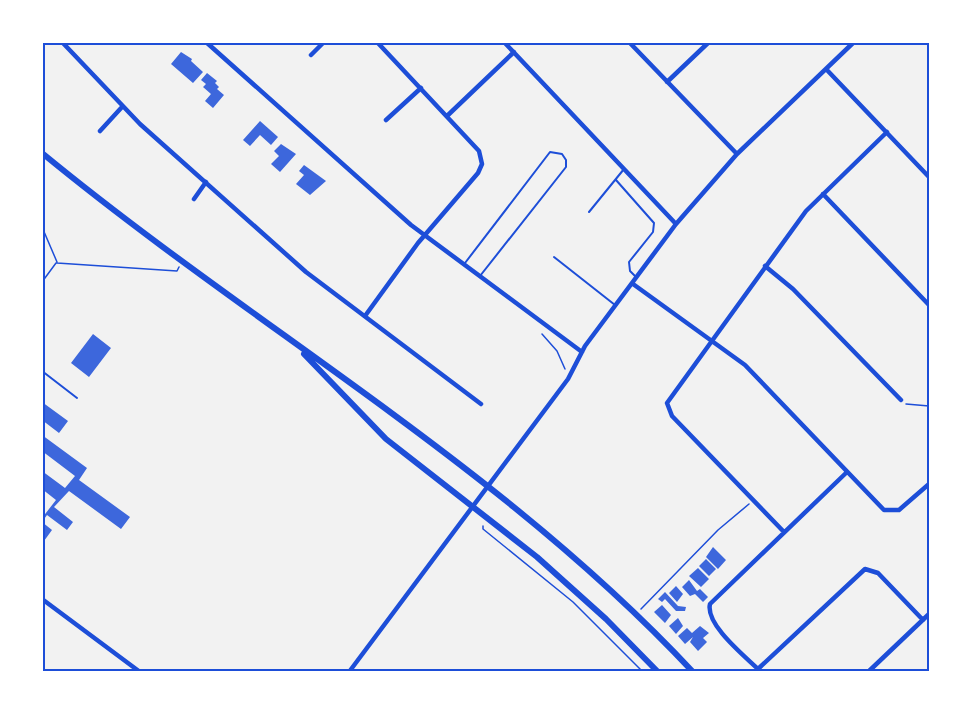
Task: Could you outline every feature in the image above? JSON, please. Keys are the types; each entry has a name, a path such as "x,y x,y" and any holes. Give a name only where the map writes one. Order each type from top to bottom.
{"main road":[{"path":"42,153 488,487 613,591 693,672"},
{"path":"296,345 386,439 572,587 658,672"}],"street":[{"path":"62,42 122,107 306,272 481,404"},
{"path":"206,42 425,236 582,352"},
{"path":"311,55 324,42"},
{"path":"365,316 425,236 478,173 482,164 479,151 377,42"},
{"path":"504,42 676,224"},
{"path":"629,42 737,154"},
{"path":"667,82 709,42"},
{"path":"349,672 575,370 582,352 676,224 737,154 854,42"},
{"path":"447,116 514,52"},
{"path":"826,69 929,177"},
{"path":"386,120 421,88"},
{"path":"100,131 122,107"},
{"path":"784,532 672,416 667,408 669,399 806,211 887,132"},
{"path":"194,199 206,182"},
{"path":"823,194 929,305"},
{"path":"765,266 793,289 901,400"},
{"path":"633,284 745,365 876,503 889,512 899,510 929,484"},
{"path":"847,472 709,607 710,618 760,671 865,569 878,573 923,620"},
{"path":"42,599 140,672"},
{"path":"868,672 929,614"}],"lane":[{"path":"464,265 550,152 562,154 566,160 566,167 480,277"},
{"path":"589,212 624,169"},
{"path":"616,180 654,223 653,231 629,262 630,271 638,278"},
{"path":"554,257 615,305"},
{"path":"42,371 77,398"}],"path":[{"path":"42,227 57,262"},
{"path":"57,262 177,271 179,266"},
{"path":"42,282 57,262"},
{"path":"542,334 561,358 565,372"},
{"path":"908,406 929,406"},
{"path":"640,610 718,530 754,501"},
{"path":"483,525 483,529 573,602 643,672"}],"building":[{"path":"181,52 192,59 191,61 203,72 193,83 171,64"},
{"path":"207,73 217,81 215,83 219,87 217,89 224,95 213,108 205,101 211,94 203,87 206,84 201,80"},
{"path":"260,121 278,137 271,145 260,135 250,146 243,140"},
{"path":"281,144 296,154 280,172 271,164 279,156 274,151"},
{"path":"304,165 326,181 310,195 296,184 304,175 299,171"},
{"path":"93,334 111,348 89,377 71,363"},
{"path":"42,402 68,421 59,433 42,420"},
{"path":"42,435 87,468 79,480 130,517 121,529 69,491 54,507 73,522 67,530 47,515 42,522 42,518 56,500 42,489 42,471 65,488 75,476 42,451"},
{"path":"42,522 52,530 44,541 42,539"},
{"path":"713,547 726,560 718,569 706,557"},
{"path":"706,559 716,569 709,576 699,566"},
{"path":"698,568 709,579 701,587 689,576"},
{"path":"689,580 697,591 700,589 708,597 703,602 695,594 690,596 682,587"},
{"path":"676,586 683,594 677,602 669,593"},
{"path":"665,592 678,606 686,607 685,611 676,611 665,599 662,602 658,599"},
{"path":"662,605 671,615 665,623 654,612"},
{"path":"678,618 683,626 676,634 669,626"},
{"path":"700,626 709,633 703,638 707,642 698,651 690,642 693,637 685,644 678,636 687,628 692,633"}]}
